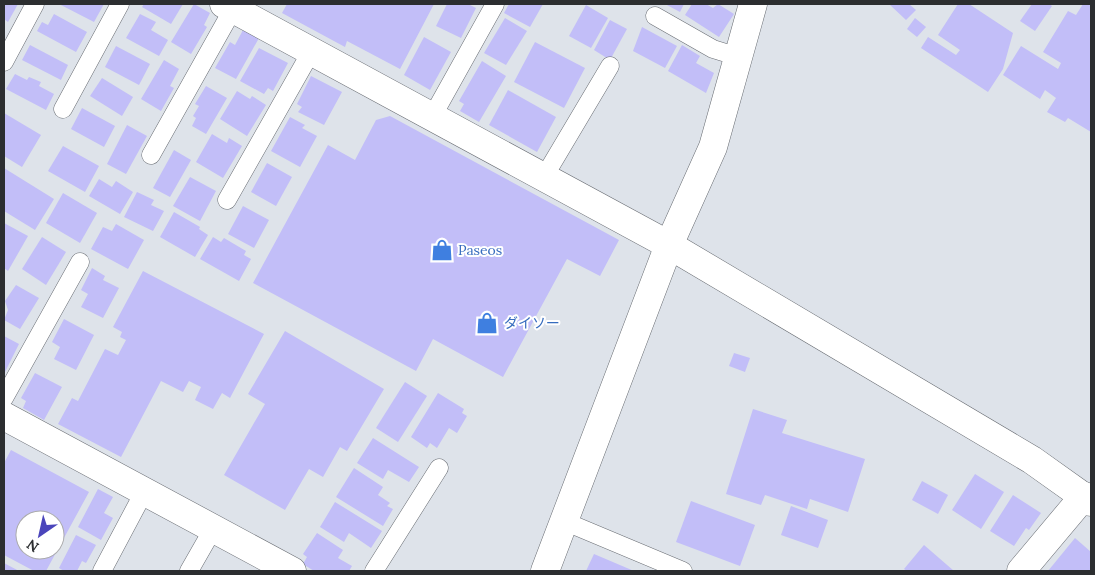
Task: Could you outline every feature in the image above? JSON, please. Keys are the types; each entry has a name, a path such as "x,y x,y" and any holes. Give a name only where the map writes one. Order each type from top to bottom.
{"street":[{"path":"545,571 566,522 669,244 713,147 753,4"},
{"path":"228,6 669,244 1032,460 1088,499 1021,571"},
{"path":"4,416 292,571"}],"lane":[{"path":"4,62 35,4"},
{"path":"63,109 120,4"},
{"path":"432,117 495,4"},
{"path":"151,155 228,6"},
{"path":"655,16 713,49 739,57"},
{"path":"228,200 311,52"},
{"path":"544,177 610,66"},
{"path":"4,398 80,262"},
{"path":"374,571 439,468"},
{"path":"102,571 144,492"},
{"path":"566,522 683,571"},
{"path":"189,571 213,529"}],"building":[{"path":"4,4 18,4 8,22 4,19"},
{"path":"59,4 104,4 94,22"},
{"path":"144,4 183,4 171,24 142,7"},
{"path":"194,4 210,13 204,25 207,27 191,54 171,42"},
{"path":"287,4 434,4 400,69 347,41 345,47 282,13"},
{"path":"447,4 468,4 476,8 461,38 436,26"},
{"path":"509,4 543,4 530,27 504,13"},
{"path":"665,4 684,4 680,12"},
{"path":"692,4 706,4 713,8 718,4 734,14 719,37 685,15"},
{"path":"889,4 909,4 916,10 906,20"},
{"path":"958,4 969,4 1013,33 1003,69 988,92 921,48 928,37 956,55 960,50 938,35"},
{"path":"1032,4 1049,4 1052,6 1035,31 1020,21"},
{"path":"1083,4 1091,4 1091,132 1068,118 1065,122 1047,112 1056,98 1045,90 1040,99 1003,75 1021,46 1058,69 1061,63 1043,52 1068,11 1076,15"},
{"path":"586,5 608,18 591,48 569,36"},
{"path":"54,14 87,32 76,52 37,31 42,22 48,25"},
{"path":"140,14 156,22 151,30 168,40 159,56 126,38"},
{"path":"505,18 527,31 506,65 484,53"},
{"path":"915,18 926,27 917,37 907,29"},
{"path":"610,20 627,29 610,60 594,50"},
{"path":"642,27 677,46 665,68 633,51"},
{"path":"243,30 259,38 236,79 215,68 230,42 235,45"},
{"path":"424,37 451,52 430,90 404,75"},
{"path":"535,42 585,68 564,108 514,82"},
{"path":"30,45 68,65 61,80 22,60"},
{"path":"682,45 700,56 696,63 714,73 706,93 668,71"},
{"path":"116,46 150,64 139,85 105,67"},
{"path":"259,48 288,63 273,91 268,88 264,94 240,81"},
{"path":"164,60 179,69 170,86 174,88 161,111 141,99"},
{"path":"482,61 506,76 479,122 460,111 464,104 459,101"},
{"path":"15,74 27,80 29,77 41,82 39,86 54,94 46,110 6,89"},
{"path":"311,76 342,92 324,125 298,112 302,107 297,104"},
{"path":"102,78 133,97 122,116 90,96"},
{"path":"206,86 227,98 206,134 192,126 196,118 193,116 199,106 195,104"},
{"path":"508,90 556,117 537,152 489,125"},
{"path":"237,91 250,99 252,96 266,105 247,136 220,119"},
{"path":"82,108 115,126 104,147 71,129"},
{"path":"4,113 41,135 22,167 4,156"},
{"name":"Paseos","path":"390,116 619,240 600,276 567,259 503,377 433,339 416,371 253,283 328,145 355,160 376,120"},
{"path":"290,117 305,125 302,128 317,136 300,167 271,151"},
{"path":"127,125 147,136 126,174 107,164"},
{"path":"212,134 227,143 229,138 242,146 223,178 196,162"},
{"path":"63,146 99,166 85,192 48,171"},
{"path":"174,150 191,160 170,197 153,188"},
{"path":"267,163 292,177 276,206 251,192"},
{"path":"4,168 54,199 35,230 4,211"},
{"path":"190,177 216,191 200,221 173,206"},
{"path":"99,179 112,187 116,181 133,192 120,214 89,196"},
{"path":"137,192 154,200 151,205 164,211 153,231 124,217"},
{"path":"63,193 97,213 80,243 46,223"},
{"path":"243,206 269,220 254,248 228,234"},
{"path":"174,212 200,227 199,229 208,235 195,257 160,237"},
{"path":"4,223 28,236 8,271 4,268"},
{"path":"116,224 144,240 128,269 91,249 103,227 112,231"},
{"path":"42,237 66,252 46,285 22,269"},
{"path":"213,237 221,242 224,238 246,251 244,255 251,259 239,281 200,259"},
{"path":"92,268 105,276 103,280 119,288 103,318 81,307 88,294 81,290"},
{"path":"143,271 264,334 230,398 222,393 213,409 195,400 201,387 189,381 183,392 161,381 121,457 58,424 72,398 78,401 105,349 118,355 126,340 120,337 122,332 113,327"},
{"path":"16,285 39,298 20,329 4,320 8,310 5,301"},
{"path":"64,319 94,335 76,370 54,359 60,347 52,342"},
{"path":"285,331 384,389 347,451 340,447 323,477 309,469 285,510 224,475 265,404 248,394"},
{"path":"4,336 19,344 4,374"},
{"path":"734,353 750,358 745,372 729,366"},
{"path":"35,373 62,387 44,420 23,408 26,401 21,398"},
{"path":"405,382 427,396 398,442 376,428"},
{"path":"438,393 464,409 462,413 467,416 457,433 449,428 437,448 430,443 427,448 411,437"},
{"path":"753,409 787,420 782,433 865,459 848,512 810,499 807,509 765,495 761,505 726,494"},
{"path":"373,438 419,467 409,482 388,470 383,479 357,463"},
{"path":"11,450 89,492 65,536 65,510 15,510 15,560 52,560 46,571 34,571 4,555 4,463"},
{"path":"354,468 383,487 378,495 390,503 387,506 393,509 383,526 336,497"},
{"path":"975,474 1004,492 981,529 952,510"},
{"path":"922,481 948,495 938,514 912,500"},
{"path":"98,489 113,497 104,513 113,518 101,540 78,527"},
{"path":"1013,495 1041,513 1029,530 1026,528 1014,546 990,531"},
{"path":"691,501 755,525 740,566 676,542"},
{"path":"335,502 382,531 371,548 349,533 344,542 320,527"},
{"path":"791,506 828,520 818,548 781,535"},
{"path":"317,533 343,550 338,558 352,566 349,571 314,571 303,564 307,557 303,554"},
{"path":"76,535 96,545 86,563 82,561 77,571 64,571 59,568 63,560 65,560"},
{"path":"1075,538 1091,552 1091,571 1048,571"},
{"path":"924,545 954,571 907,571 904,569"},
{"path":"594,554 634,571 586,571"},
{"path":"4,563 19,571 4,571"}],"place":[{"name":"Paseos","path":"442,250"},
{"name":"ダイソー","path":"487,323"}]}
